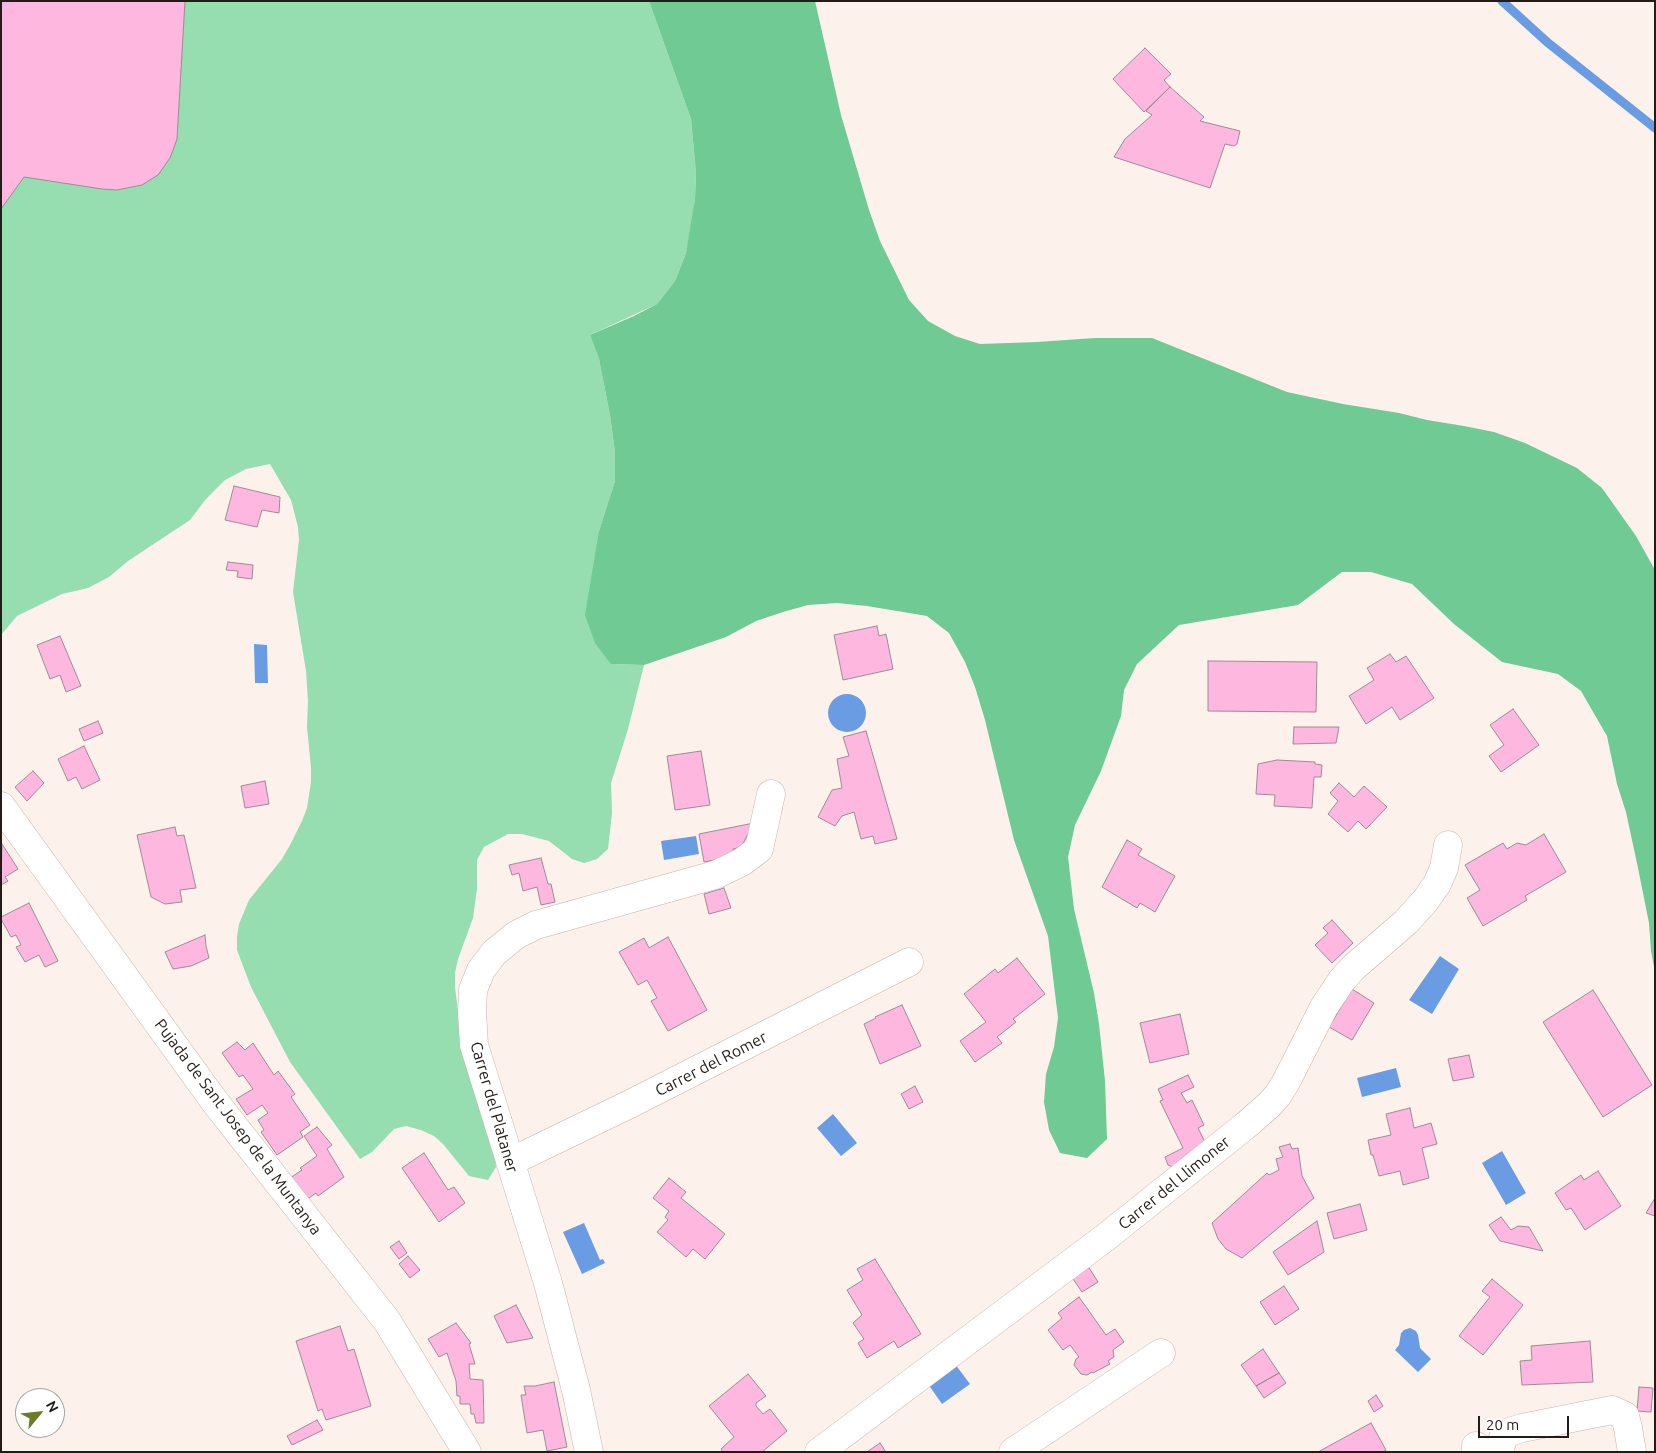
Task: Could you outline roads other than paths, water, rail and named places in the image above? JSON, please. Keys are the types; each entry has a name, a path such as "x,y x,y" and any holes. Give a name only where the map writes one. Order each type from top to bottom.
{"street":[{"name":"Carrer del Plataner","path":"589,1452 576,1390 552,1301 474,1045 473,990 481,970 494,953 516,935 536,925 715,875 742,862 759,849 771,794"},
{"name":"Pujada de Sant Josep de la Muntanya","path":"1,806 215,1102 387,1321 467,1452"},
{"name":"Carrer del Llimoner","path":"819,1452 1106,1237 1269,1105 1286,1082 1324,1007 1342,980 1354,967 1406,922 1425,902 1437,884 1444,868 1448,845"},
{"name":"Carrer del Romer","path":"510,1162 630,1104 909,962"},
{"path":"1013,1452 1161,1353"},
{"path":"1484,1450 1509,1432 1612,1410 1625,1416 1632,1452"}],"water":[{"path":"254,644 267,645 268,683 255,683"},
{"path":"847,694 860,700 866,713 860,726 847,732 834,726 828,713 834,700"},
{"path":"696,836 699,854 664,860 661,841"},
{"path":"1440,956 1459,969 1432,1014 1409,1000"},
{"path":"1396,1068 1401,1087 1362,1097 1357,1078"},
{"path":"833,1114 857,1143 841,1156 817,1128"},
{"path":"1502,1151 1526,1193 1506,1205 1482,1163"},
{"path":"584,1223 600,1260 603,1259 605,1263 582,1274 563,1232"},
{"path":"1410,1328 1416,1331 1420,1348 1431,1359 1418,1372 1395,1350 1399,1345 1401,1333"},
{"path":"955,1364 970,1384 942,1404 928,1384"}],"waterway":[{"path":"1502,1 1547,42 1655,128"}]}
